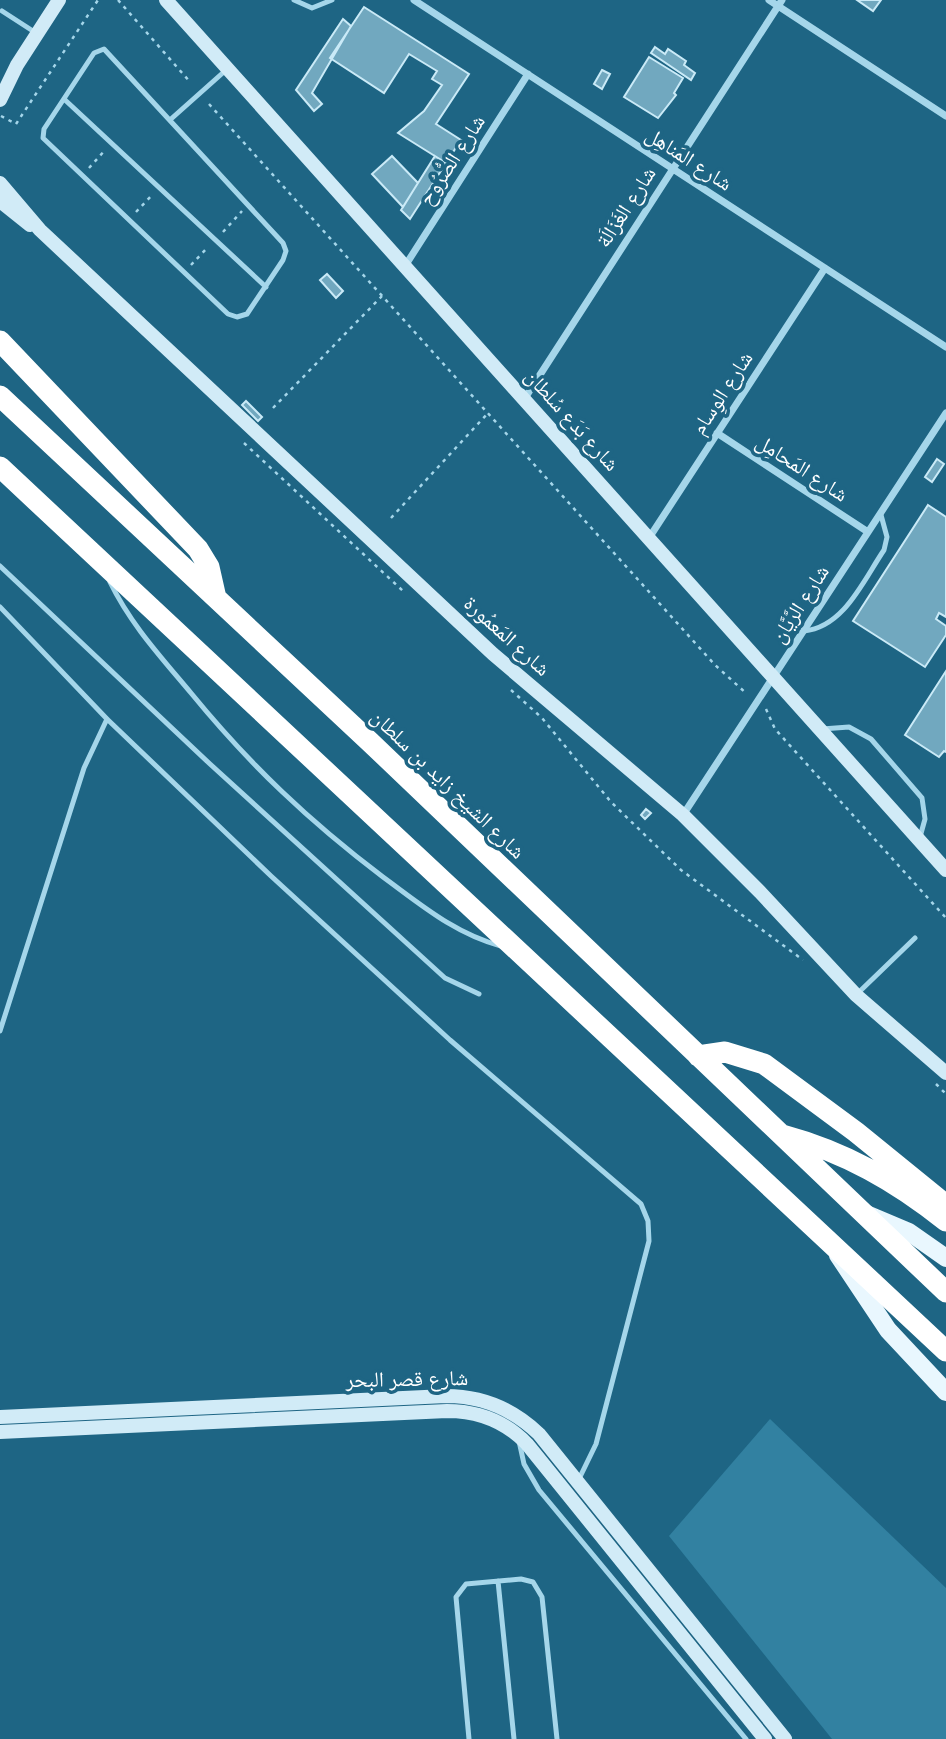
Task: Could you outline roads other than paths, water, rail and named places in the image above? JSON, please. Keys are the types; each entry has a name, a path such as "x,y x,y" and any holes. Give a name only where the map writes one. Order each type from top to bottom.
{"highway":[{"path":"0,341 198,549 213,577 216,598"},
{"name":"شارع الشيخ زايد بن سلطان","path":"0,396 946,1292"},
{"path":"0,467 946,1351"},
{"path":"698,1056 738,1054 764,1064 856,1132 946,1205"},
{"path":"779,1135 823,1147 864,1165 908,1192 946,1221"}],"main road":[{"name":"شارع الشيخ زايد بن سلطان","path":"859,1211 901,1227 946,1258"},
{"path":"832,1243 871,1309 946,1392"}],"street":[{"path":"0,100 17,65 59,0"},
{"name":"شارع بَدَع سُلطان","path":"166,0 946,870"},
{"name":"شارع المَناهِل","path":"414,0 946,347"},
{"path":"769,0 780,3 946,116"},
{"name":"شارع الغَزَالَة","path":"525,398 780,3"},
{"path":"0,81 17,65"},
{"name":"شارع الصُّرُوح","path":"405,266 528,74"},
{"name":"شارع المَعمُورة","path":"0,183 40,230 493,654 683,815 941,1079"},
{"name":"شارع المَعمُورة","path":"0,201 40,230"},
{"name":"شارع الوِسام","path":"649,538 825,268"},
{"name":"شارع الرَّيَّان","path":"683,815 946,413"},
{"name":"شارع المَحامِل","path":"717,433 868,532"},
{"name":"شارع قصر البحر","path":"0,1417 460,1396 502,1407 528,1423 785,1739"},
{"name":"شارع قصر البحر","path":"0,1433 459,1411 496,1420 518,1435 568,1494 765,1739"}],"lane":[{"path":"294,0 312,8 332,0"},
{"path":"2,11 36,33"},
{"path":"104,49 171,119 283,243 286,256 247,314 232,316 82,176 43,135 94,53 104,49"},
{"path":"171,119 228,69"},
{"path":"64,99 266,287"},
{"path":"804,631 821,628 837,617 884,550 887,537 881,515"},
{"path":"101,563 128,614 158,657 236,747 290,802 433,914 468,935 513,949"},
{"path":"0,566 210,764 445,978 479,994"},
{"path":"0,607 107,719 370,968 641,1204 648,1221 649,1241 596,1444 568,1494"},
{"path":"0,1031 84,768 107,719"},
{"path":"819,729 849,727 871,739 922,798 925,819 919,839"},
{"path":"856,995 915,937"},
{"path":"518,1435 524,1464 539,1490 746,1739"},
{"path":"469,1739 456,1597 467,1584 527,1580 541,1591 557,1739"},
{"path":"498,1581 514,1739"}]}
